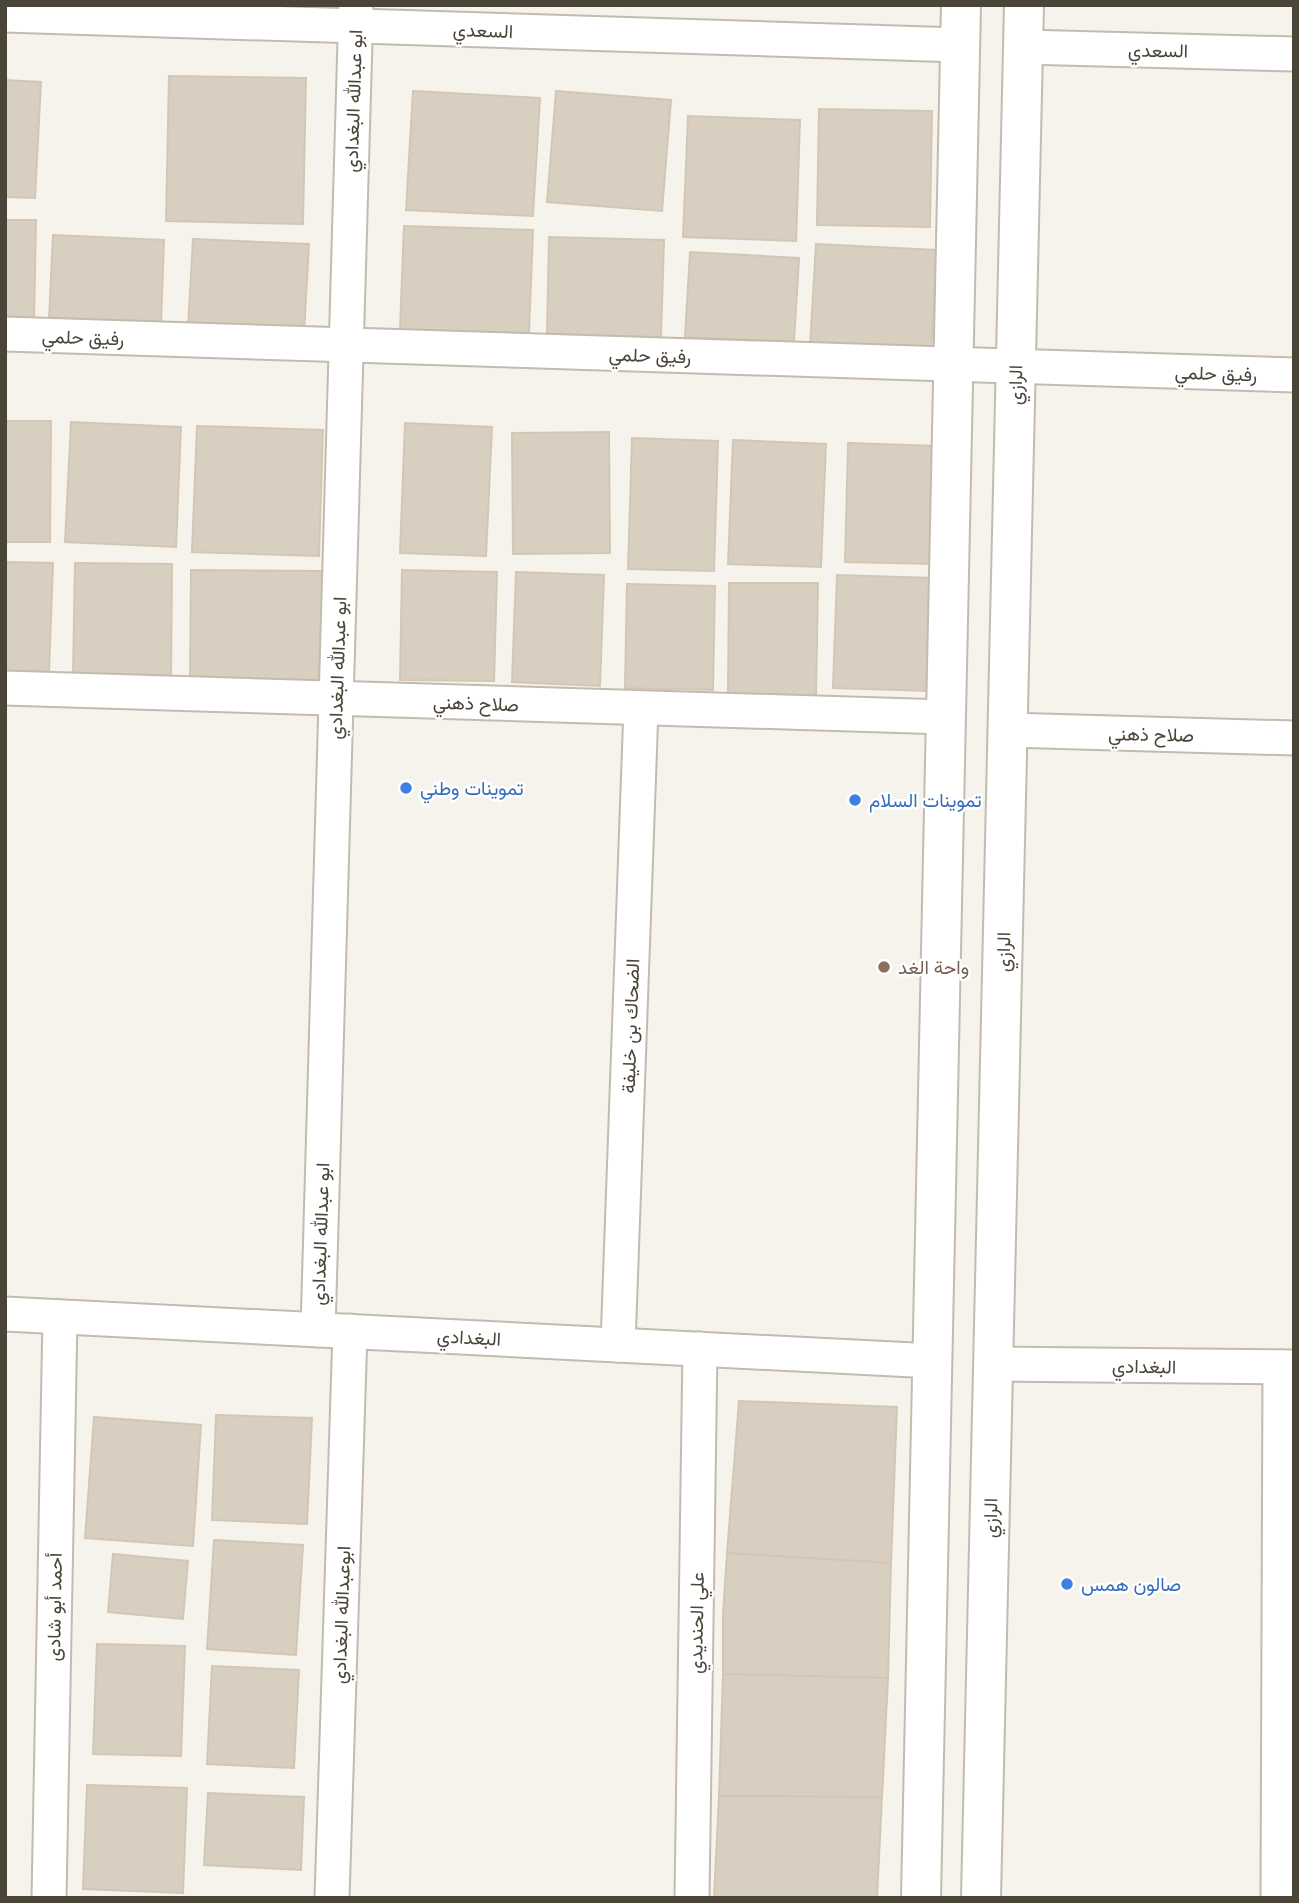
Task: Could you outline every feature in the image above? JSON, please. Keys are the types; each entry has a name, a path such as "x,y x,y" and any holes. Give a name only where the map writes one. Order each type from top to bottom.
{"street":[{"path":"921,1898 961,5"},
{"name":"الرازي","path":"981,1898 1024,5"},
{"name":"السعدي","path":"5,15 355,16 960,45"},
{"name":"ابو عبدالله البغدادي","path":"334,1331 336,698 355,16"},
{"name":"السعدي","path":"1023,47 1294,54"},
{"name":"رفيق حلمي","path":"5,334 1294,375"},
{"name":"صلاح ذهني","path":"5,688 946,717"},
{"name":"الضحاك بن خليفة","path":"618,1345 641,708"},
{"name":"صلاح ذهني","path":"1007,730 1294,738"},
{"name":"البغدادي","path":"5,1314 933,1361"},
{"name":"أحمد أبو شادى","path":"49,1898 60,1317"},
{"name":"ابوعبدالله البغدادي","path":"332,1898 334,1331"},
{"name":"علي الحنديدي","path":"692,1898 700,1349"},
{"name":"البغدادي","path":"994,1364 1287,1367"},
{"path":"1278,1898 1287,1683 1287,1367"}],"building":[{"path":"169,76 306,78 303,224 166,221"},
{"path":"5,80 41,82 35,198 5,197"},
{"path":"413,91 540,98 533,216 406,210"},
{"path":"556,91 671,100 662,211 547,202"},
{"path":"819,109 932,111 930,227 817,225"},
{"path":"688,116 800,120 796,241 683,237"},
{"path":"5,220 36,220 34,319 5,318"},
{"path":"404,226 533,230 529,334 400,330"},
{"path":"53,235 164,240 161,324 49,319"},
{"path":"549,237 664,240 661,337 547,334"},
{"path":"193,239 309,244 304,333 188,327"},
{"path":"816,244 937,250 931,352 810,346"},
{"path":"690,252 799,258 794,342 685,337"},
{"path":"5,421 51,421 50,542 5,542"},
{"path":"71,422 181,427 176,547 65,542"},
{"path":"405,423 492,427 486,556 400,553"},
{"path":"197,426 323,430 319,556 192,552"},
{"path":"609,432 610,553 513,554 512,433"},
{"path":"632,438 718,441 714,571 628,569"},
{"path":"733,440 826,444 821,567 728,564"},
{"path":"848,443 939,446 936,564 845,562"},
{"path":"5,562 53,563 49,672 5,671"},
{"path":"75,563 172,564 171,676 73,675"},
{"path":"191,570 323,571 321,681 190,680"},
{"path":"402,570 497,572 494,681 400,680"},
{"path":"516,572 604,575 600,686 512,682"},
{"path":"837,575 933,578 929,691 833,688"},
{"path":"729,583 818,583 816,696 728,695"},
{"path":"627,584 715,586 713,690 625,688"},
{"path":"739,1401 897,1407 891,1563 727,1553"},
{"path":"216,1415 312,1418 307,1524 212,1520"},
{"path":"94,1417 201,1425 193,1546 85,1538"},
{"path":"214,1540 303,1545 296,1655 207,1649"},
{"path":"727,1553 891,1563 888,1678 723,1674"},
{"path":"113,1554 188,1561 183,1619 108,1612"},
{"path":"97,1644 185,1646 181,1756 93,1754"},
{"path":"212,1666 299,1670 294,1768 207,1764"},
{"path":"723,1674 888,1678 882,1797 719,1796"},
{"path":"87,1785 187,1788 183,1893 83,1889"},
{"path":"208,1793 304,1797 301,1870 204,1865"},
{"path":"719,1796 882,1797 877,1898 714,1898"}],"place":[{"name":"تموينات وطني","path":"406,788"},
{"name":"تموينات السلام","path":"855,800"},
{"name":"واحة الغد","path":"884,967"},
{"name":"صالون همس","path":"1067,1584"}]}
